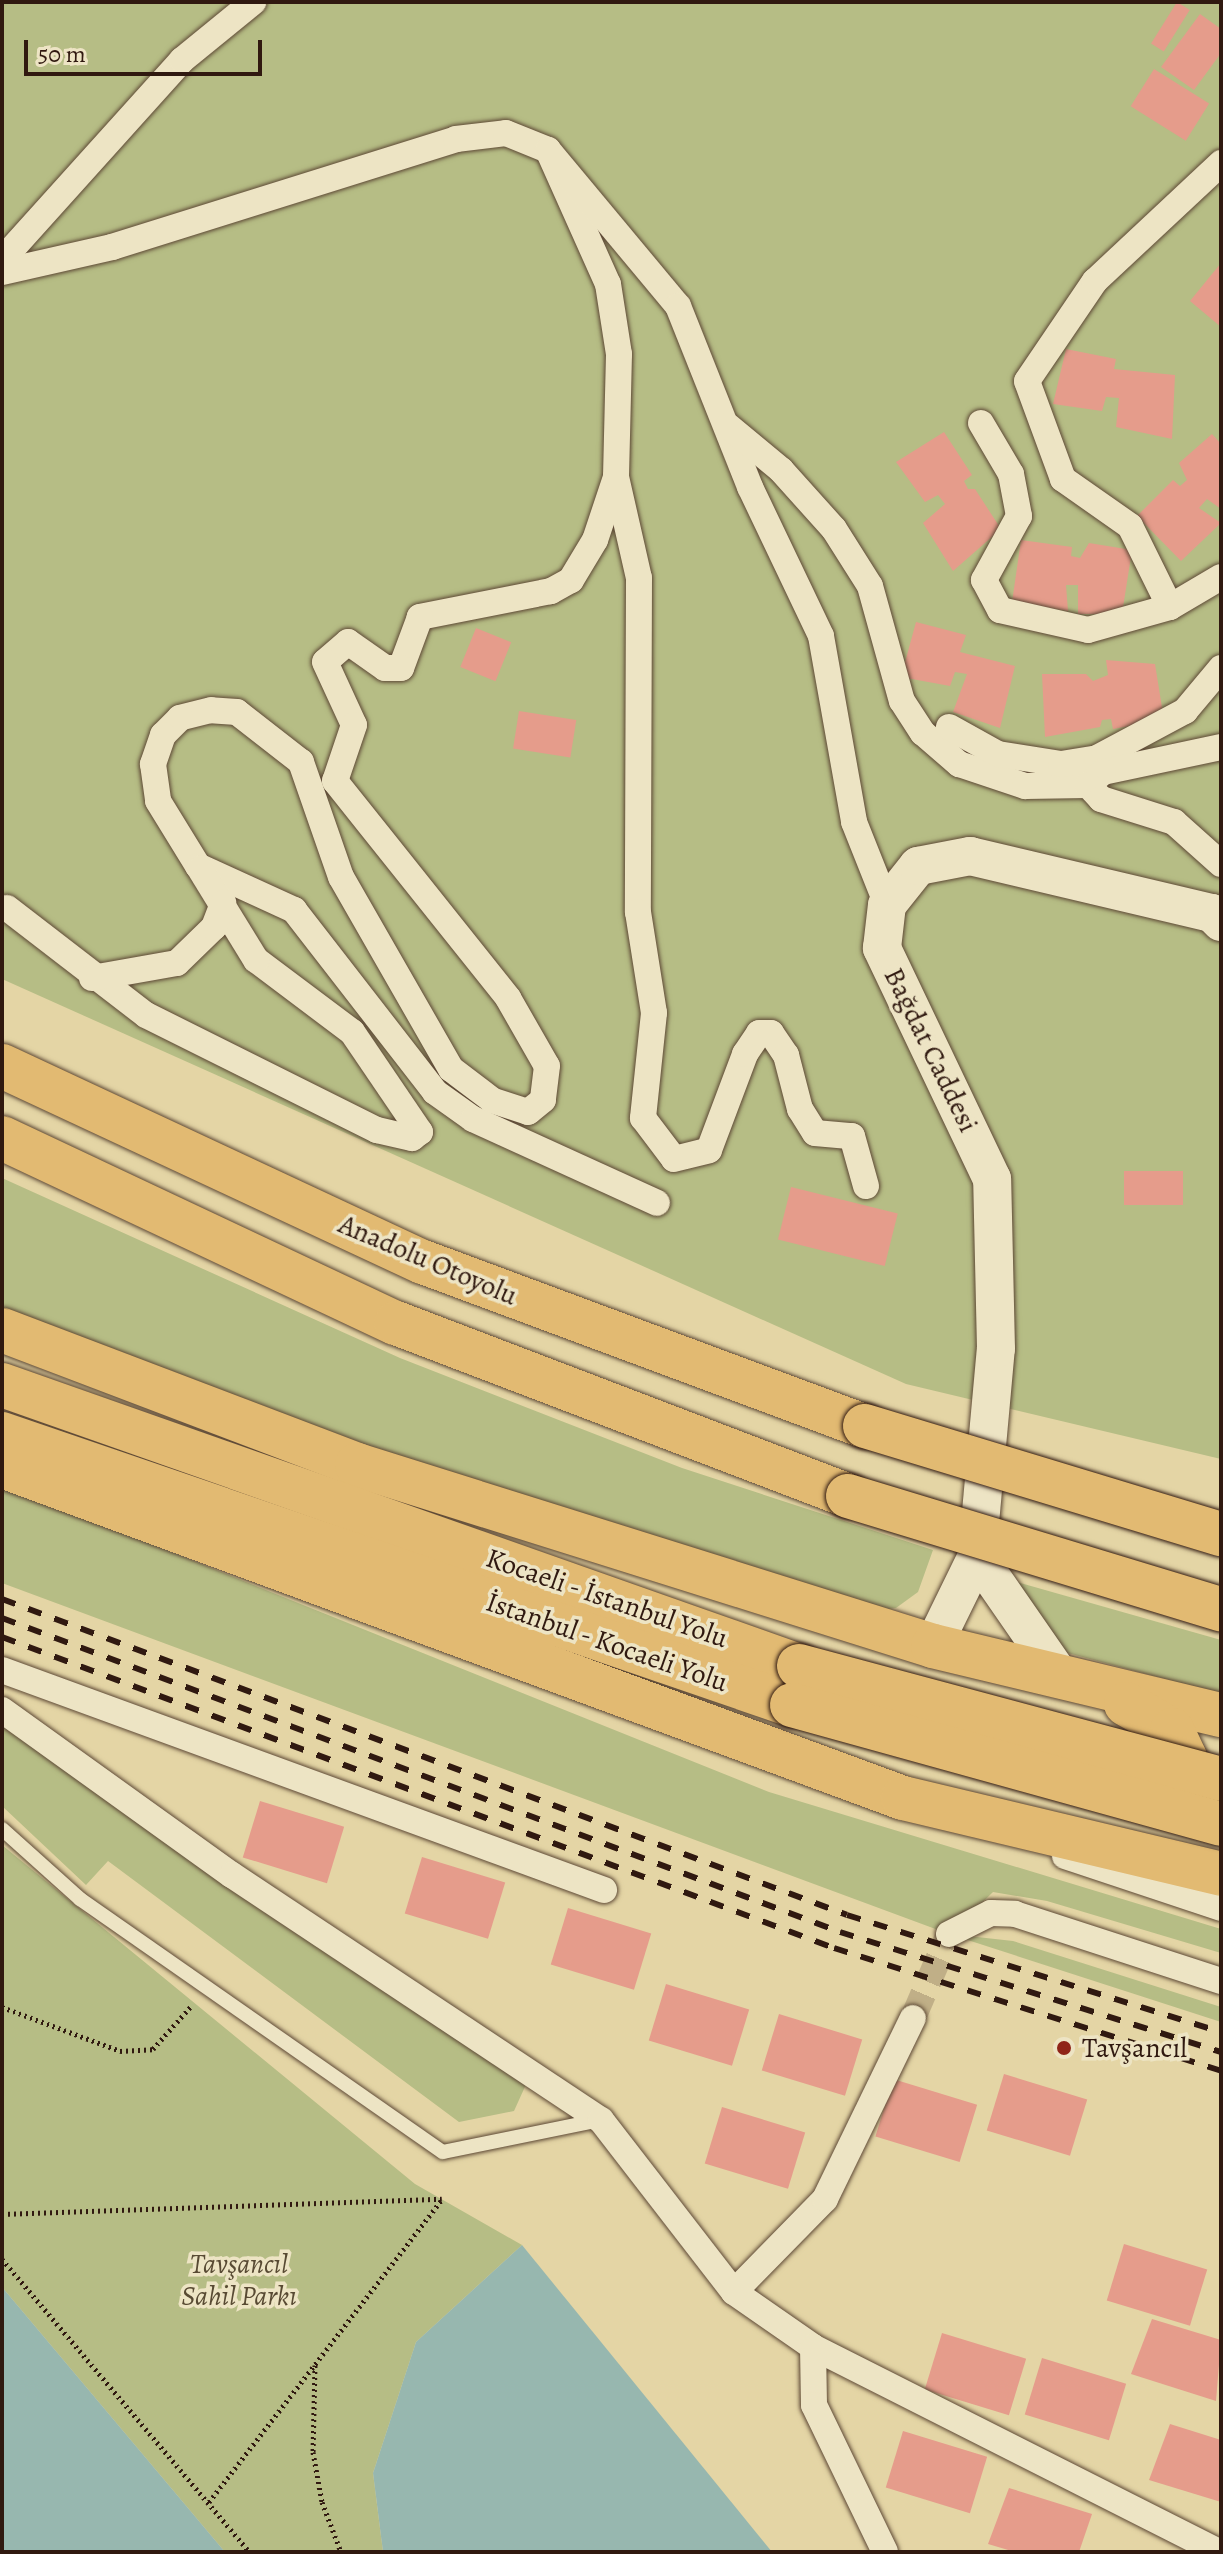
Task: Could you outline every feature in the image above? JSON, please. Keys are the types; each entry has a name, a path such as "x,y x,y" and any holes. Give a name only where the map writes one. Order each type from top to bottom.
{"highway":[{"name":"Anadolu Otoyolu","path":"2,1066 423,1262 865,1426 1221,1534"},
{"path":"2,1138 396,1323 848,1496 1221,1609"},
{"path":"2,1330 357,1465 933,1646 1058,1673 1221,1715"},
{"name":"Kocaeli - İstanbul Yolu","path":"2,1385 796,1685 1221,1779"},
{"name":"İstanbul - Kocaeli Yolu","path":"2,1434 796,1685 1221,1824"},
{"path":"2,1466 903,1798 1158,1874 1221,1874"},
{"path":"903,1798 884,1745 908,1679 933,1646"},
{"path":"1058,1673 1172,1730 1185,1758 1158,1874"}],"main road":[{"path":"887,905 918,866 970,856 1212,913 1221,922"},
{"name":"Bağdat Caddesi","path":"887,905 882,948 992,1179 996,1349 977,1556"},
{"path":"933,1646 977,1556 1058,1673"}],"street":[{"path":"2,260 182,60 253,2"},
{"path":"2,272 112,247 456,139 506,133 548,150 678,306 725,424 821,636 847,795 887,905"},
{"path":"548,150 608,284 619,354 616,477 639,578 638,912 654,1013 643,1118 674,1159 709,1150 745,1054 759,1033 771,1033 786,1055 800,1109 815,1133 852,1136 866,1186"},
{"path":"1170,607 1130,526 1063,479 1027,381 1095,281 1221,163"},
{"path":"981,423 1011,474 1019,516 984,580 1000,610 1088,630 1170,607 1221,577"},
{"path":"725,424 781,470 841,540 870,586 902,701 923,733 959,764 1025,786 1088,785 1103,772 1221,747"},
{"path":"7,908 92,978 309,1098 377,1130 412,1138 420,1132 352,1032 256,960 158,801 153,764 163,735 180,718 237,712 301,762 341,877 451,1069 504,1104 528,1112 543,1100 547,1066 508,998 335,781 354,725 325,662 348,642 385,668 401,668 420,617 551,591 571,580 595,540 616,477"},
{"path":"949,727 998,754 1061,764 1097,758 1185,711 1221,668"},
{"path":"1088,785 1101,799 1174,822 1221,864"},
{"path":"198,866 294,910 435,1092 473,1119 657,1203"},
{"path":"92,978 177,963 214,927 223,903"},
{"path":"2,1670 604,1890"},
{"path":"2,1710 232,1875 601,2120 734,2292 813,2347 1219,2552"},
{"path":"1158,1874 1221,1908"},
{"path":"949,1934 991,1913 1015,1914 1221,1981"},
{"path":"734,2292 825,2199 913,2018"},
{"path":"813,2347 814,2405 885,2552"}],"lane":[{"path":"2,1829 80,1899 443,2152 601,2120"}],"path":[{"path":"2,2007 120,2051 153,2049 192,2005"},
{"path":"2,2214 442,2199 209,2502"},
{"path":"2,2259 250,2552"},
{"path":"315,2364 313,2452 341,2552"}],"green space":[{"path":"2,2 1221,2 1221,1459 906,1384 2,979"},
{"path":"2,1178 400,1358 682,1468 933,1550 918,1592 896,1608 868,1612 350,1449 2,1315"},
{"path":"2,1484 769,1792 1221,1929 1221,1953 1047,1901 993,1892 950,1934 1013,1941 1221,2007 1221,2022 949,1934 2,1583"},
{"path":"1003,1578 1221,1640 1221,1694 1064,1652"},
{"path":"2,1718 528,2080 514,2111 459,2122 108,1861 86,1885 2,1806"},
{"name":"Tavşancıl Sahil Parkı","path":"2,1845 415,2184 522,2245 416,2342 373,2473 383,2552 225,2552 2,2287"}],"water":[{"path":"522,2245 772,2552 383,2552 373,2473 416,2342"},
{"path":"2,2287 225,2552 2,2552"}],"building":[{"path":"1177,2 1190,10 1164,52 1151,44"},
{"path":"1200,14 1221,29 1221,53 1194,90 1161,67"},
{"path":"1154,69 1209,103 1186,141 1131,106"},
{"path":"1221,263 1221,327 1190,301"},
{"path":"1066,349 1116,359 1114,369 1175,375 1172,439 1116,427 1119,398 1106,397 1102,411 1053,404"},
{"path":"944,432 972,475 964,481 968,489 975,489 1001,529 953,571 923,523 945,504 938,495 925,502 896,462"},
{"path":"1212,434 1221,444 1221,509 1207,499 1199,508 1221,523 1181,561 1137,516 1173,480 1180,486 1187,480 1179,463"},
{"path":"1021,540 1072,547 1071,556 1080,558 1089,543 1132,550 1122,614 1078,614 1078,585 1066,585 1068,611 1012,602"},
{"path":"916,622 966,635 960,652 1015,666 1000,728 953,712 967,674 955,672 950,686 901,677"},
{"path":"476,628 511,642 495,681 460,667"},
{"path":"1106,660 1155,664 1164,720 1113,729 1111,719 1102,720 1100,727 1045,737 1042,674 1086,674 1093,681 1108,675"},
{"path":"519,711 576,720 570,758 513,749"},
{"path":"1124,1171 1183,1171 1183,1205 1124,1205"},
{"path":"791,1187 898,1214 885,1266 778,1239"},
{"path":"260,1801 344,1827 327,1883 243,1857"},
{"path":"422,1857 505,1882 488,1939 405,1913"},
{"path":"568,1908 651,1933 634,1990 551,1964"},
{"path":"666,1984 749,2009 732,2066 649,2040"},
{"path":"779,2014 862,2039 845,2096 762,2070"},
{"path":"1004,2074 1087,2099 1070,2156 987,2130"},
{"path":"893,2079 977,2105 960,2162 875,2136"},
{"path":"722,2107 805,2132 788,2189 705,2163"},
{"path":"1124,2244 1207,2269 1190,2326 1107,2300"},
{"path":"1152,2319 1221,2340 1216,2401 1131,2374"},
{"path":"942,2333 1026,2359 1009,2415 925,2389"},
{"path":"1042,2358 1126,2384 1109,2440 1025,2414"},
{"path":"1170,2424 1221,2440 1221,2502 1149,2480"},
{"path":"903,2431 987,2457 970,2513 886,2487"},
{"path":"1009,2488 1092,2514 1079,2552 1015,2552 988,2544"}],"tunnel":[{"path":"913,2018 949,1934"}],"railway":[{"path":"2,1599 847,1915 1221,2032"},
{"path":"2,1618 840,1932 1221,2052"},
{"path":"2,1637 834,1948 1221,2071"}],"place":[{"name":"Tavşancıl","path":"1064,2048"}]}
